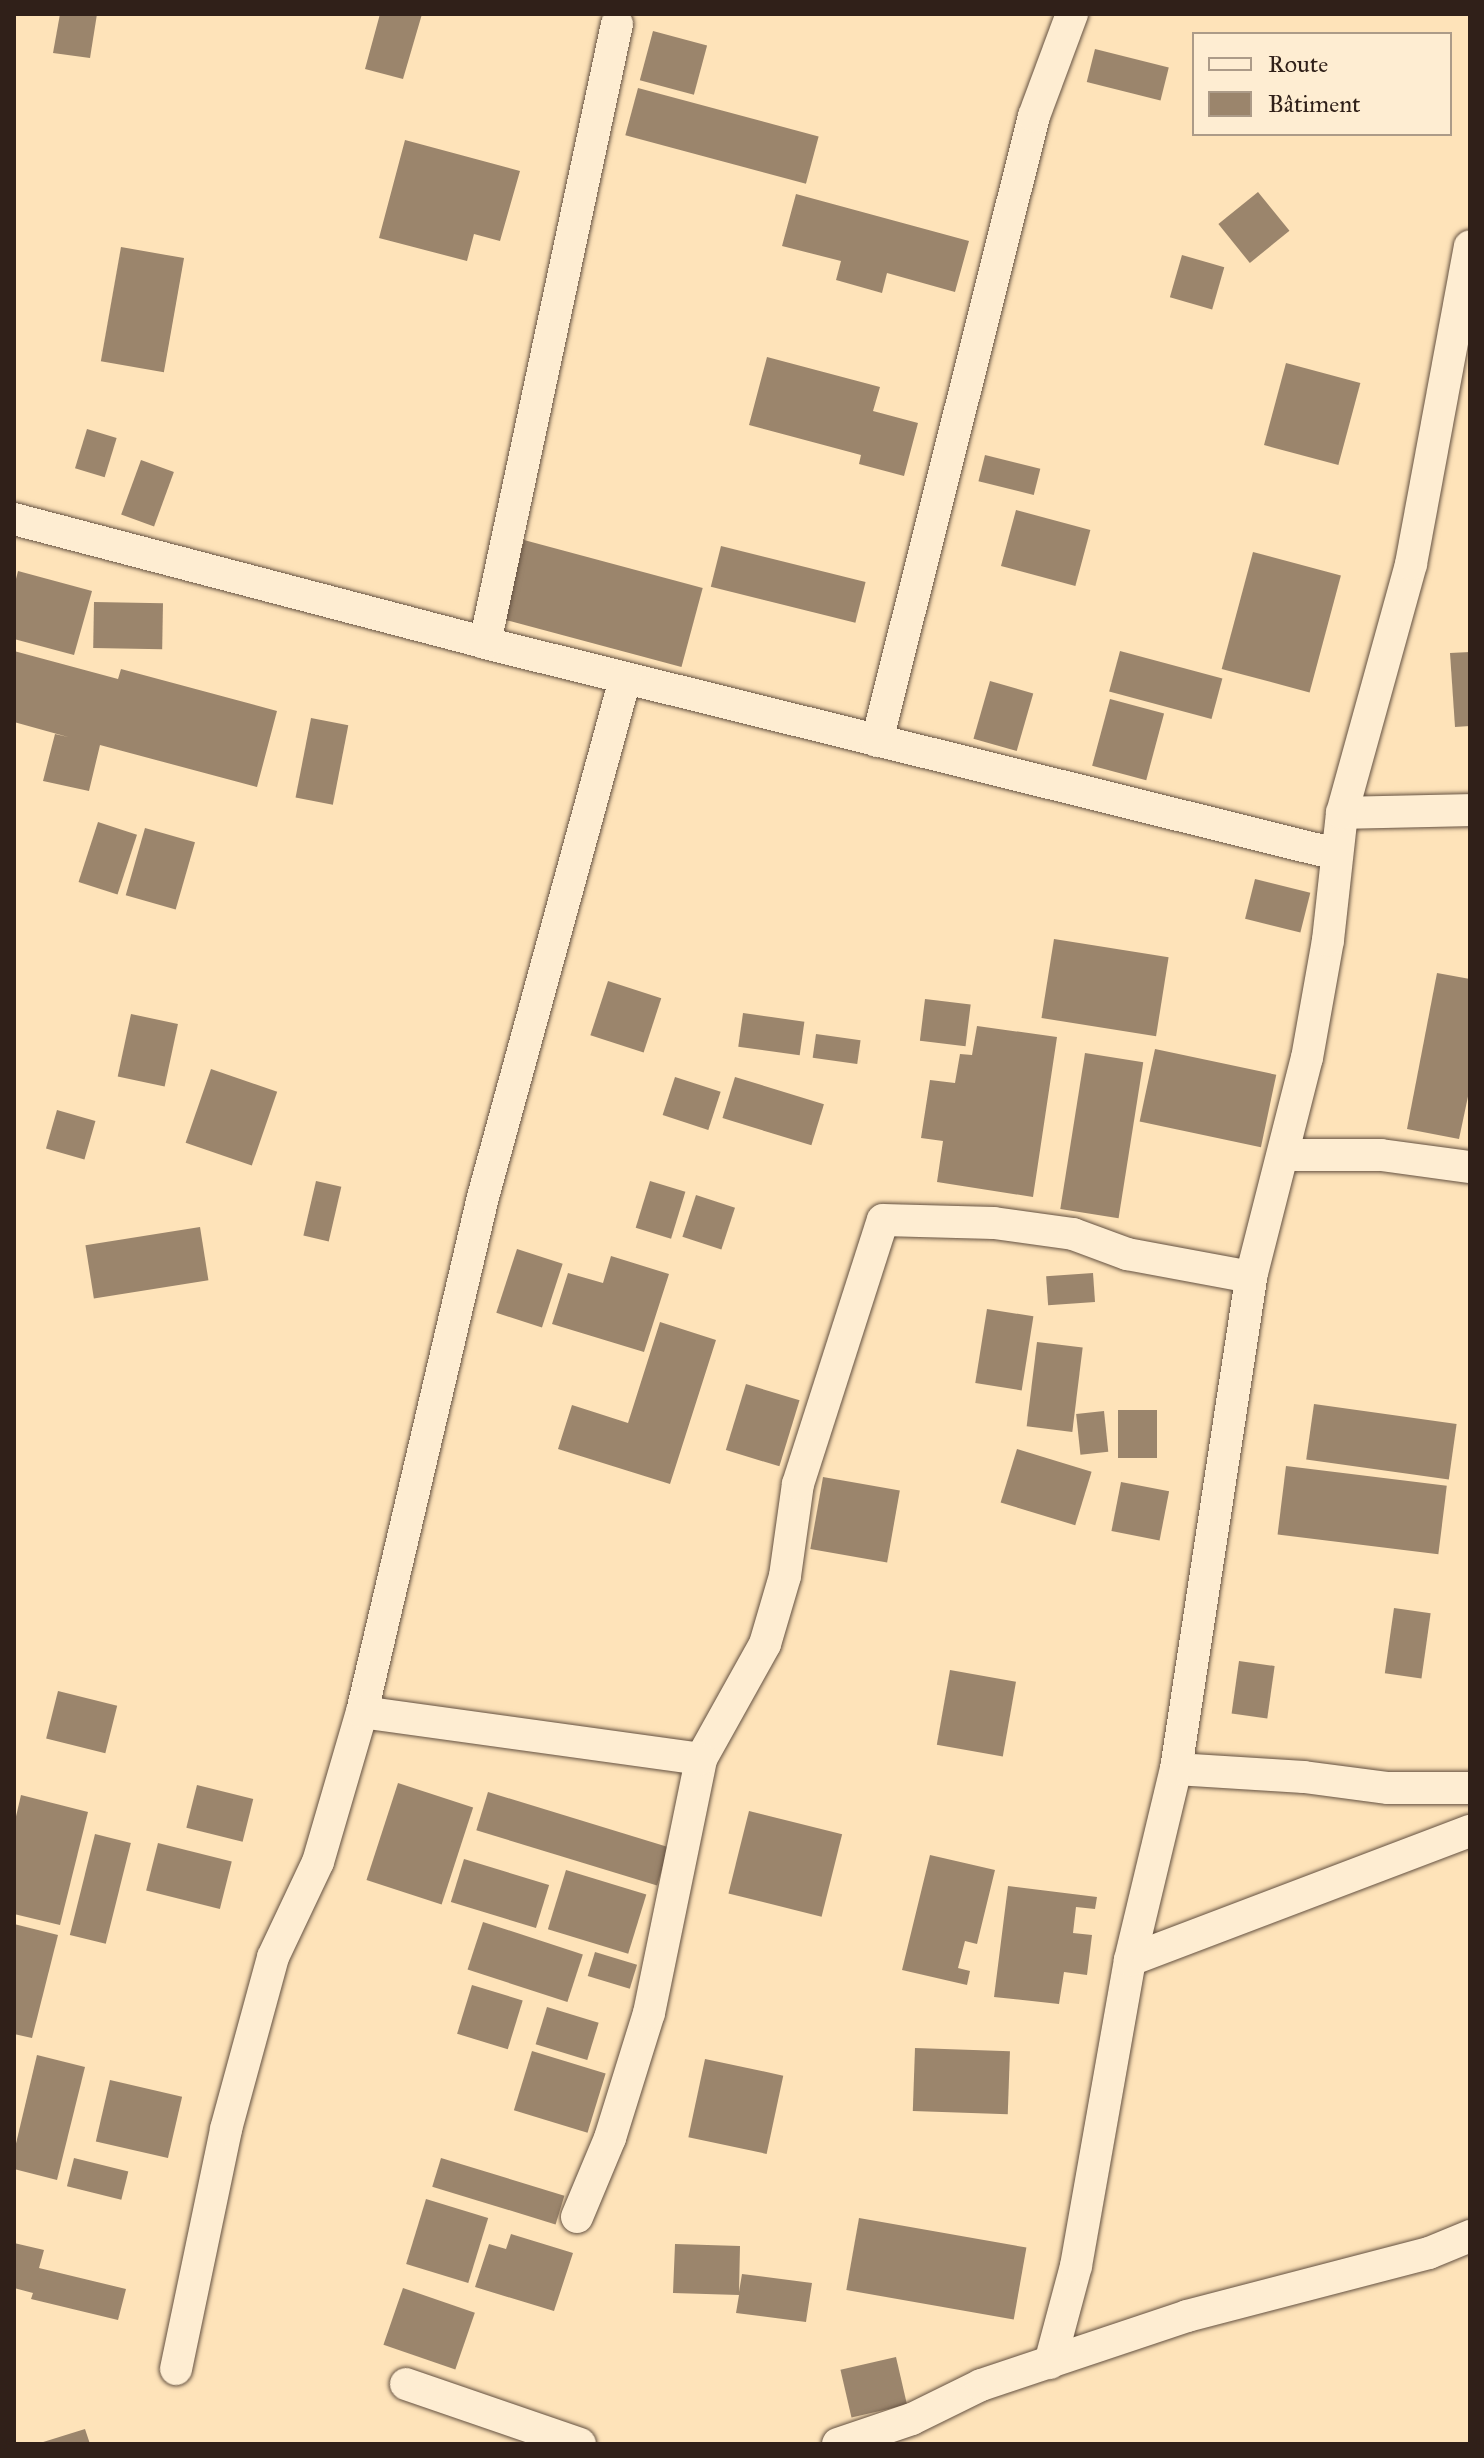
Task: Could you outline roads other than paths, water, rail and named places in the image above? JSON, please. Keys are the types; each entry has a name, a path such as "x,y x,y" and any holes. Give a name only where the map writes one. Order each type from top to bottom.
{"street":[{"path":"877,741 1034,116 1072,14"},
{"path":"485,643 617,24"},
{"path":"1050,2363 1076,2266 1130,1960 1176,1769 1251,1277 1307,1058 1328,940 1342,813 1411,564 1470,246"},
{"path":"14,519 625,679 1336,854"},
{"path":"176,2369 226,2129 273,1957 318,1862 362,1712 483,1197 625,679"},
{"path":"1342,813 1470,810"},
{"path":"1283,1155 1381,1155 1470,1167"},
{"path":"577,2217 610,2138 649,2013 701,1759 765,1644 785,1576 798,1484 883,1220 994,1223 1073,1234 1127,1254 1251,1277"},
{"path":"362,1712 701,1759"},
{"path":"1176,1769 1304,1777 1388,1788 1470,1788"},
{"path":"1130,1960 1388,1865 1470,1831"},
{"path":"838,2444 912,2419 981,2385 1187,2316 1429,2253 1470,2236"},
{"path":"406,2384 580,2444"}]}
